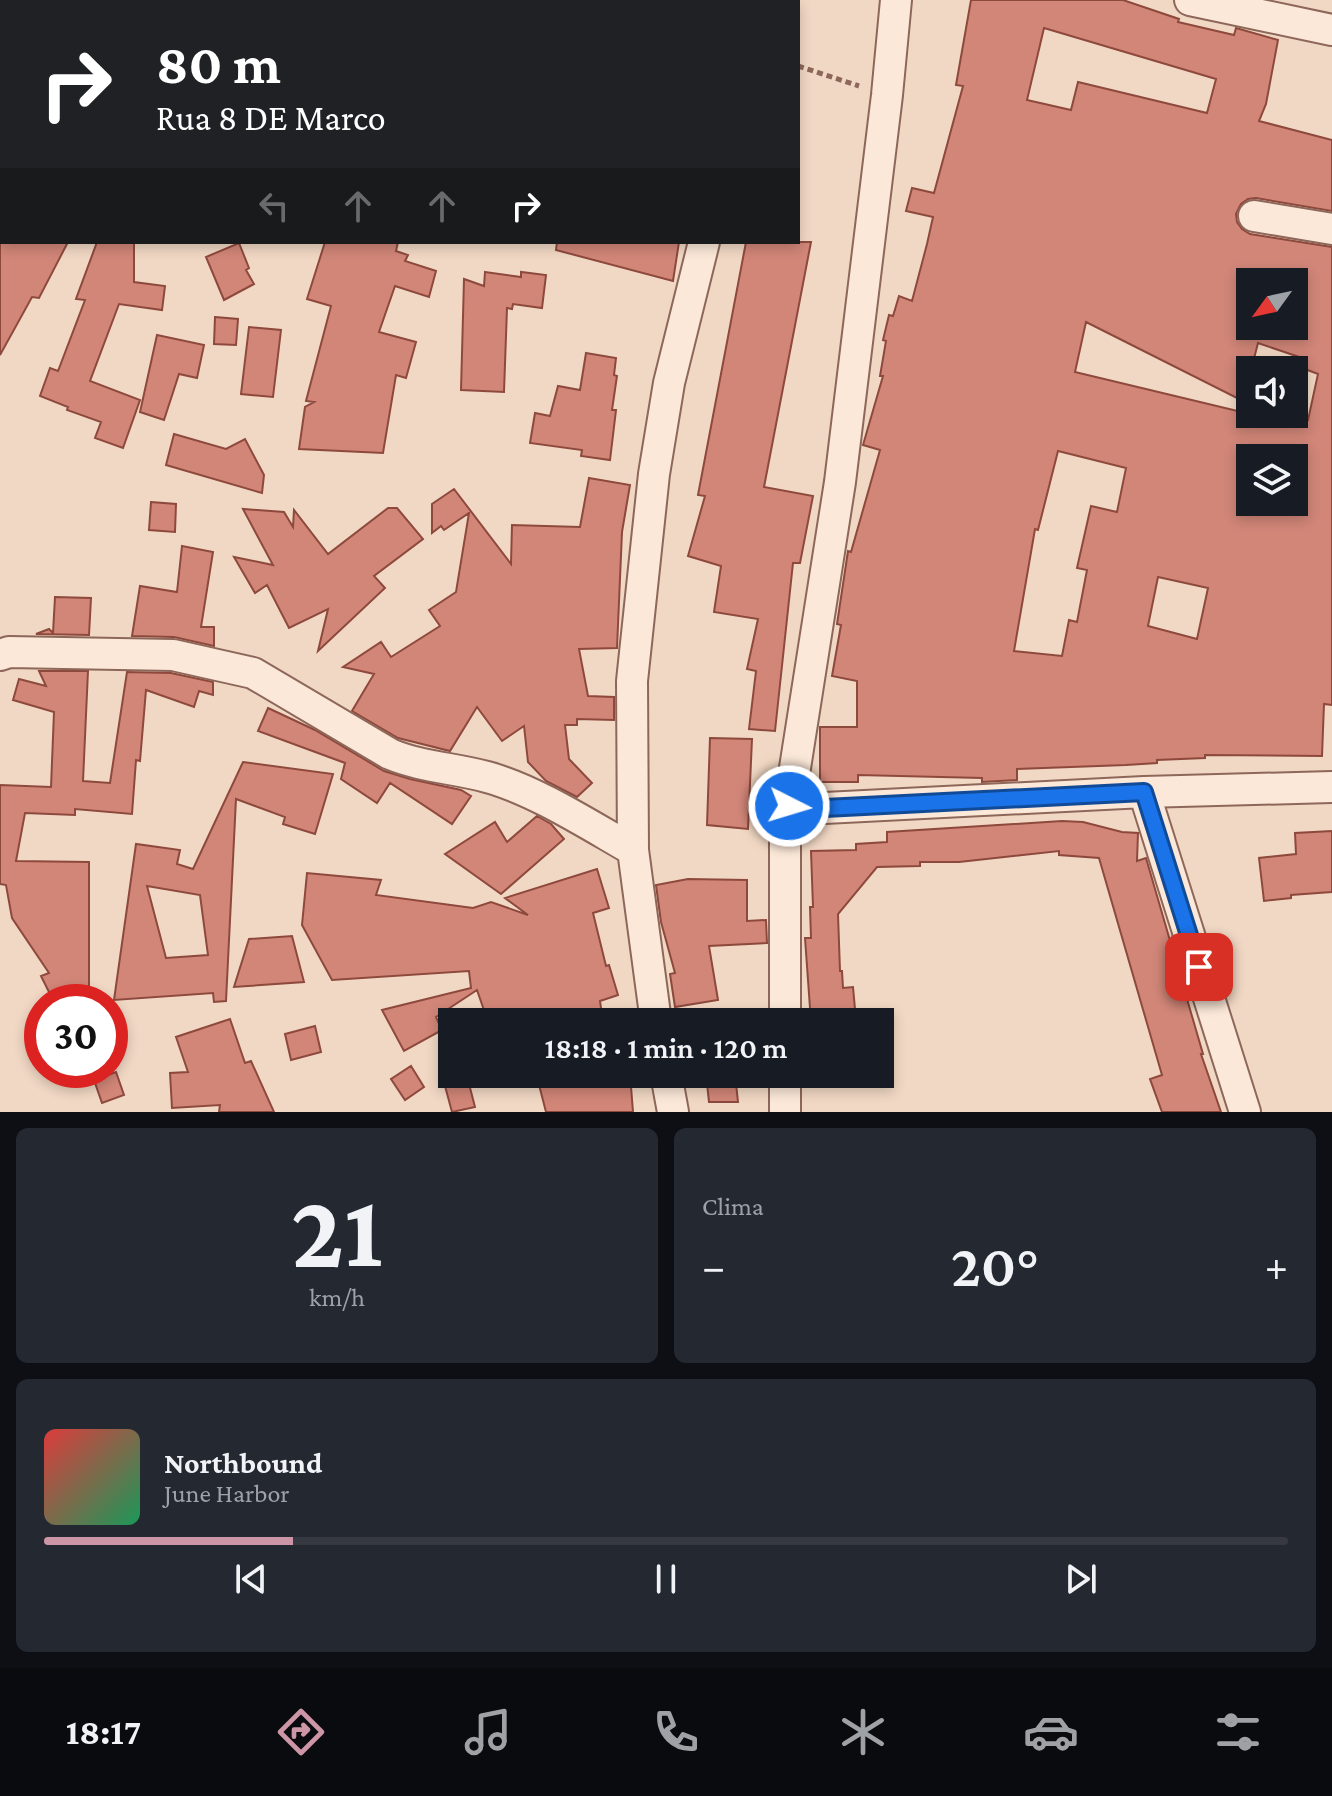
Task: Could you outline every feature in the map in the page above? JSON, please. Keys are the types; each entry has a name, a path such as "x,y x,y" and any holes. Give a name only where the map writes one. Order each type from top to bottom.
{"street":[{"path":"785,1008 785,810 789,806 840,482 896,0"},
{"path":"1190,0 1332,30"},
{"path":"1254,216 1332,229"},
{"path":"654,1008 633,850 632,681 654,474 669,383 704,244"},
{"path":"0,655 9,652 173,655 253,673 390,754 413,763 490,778 555,806 633,850"},
{"path":"785,810 1144,792 1332,787"},
{"path":"1144,792 1245,1112"},
{"path":"669,1088 673,1112"},
{"path":"785,1088 785,1112"}],"path":[{"path":"800,67 887,95"}],"building":[{"path":"971,0 1123,0 1179,19 1178,22 1234,35 1236,28 1278,40 1266,104 1259,121 1332,140 1332,211 1256,198 1241,204 1236,214 1237,222 1250,234 1332,247 1332,705 1324,704 1322,756 1205,755 1205,758 1157,760 1157,763 1017,769 1017,780 982,782 982,778 858,775 858,782 820,782 820,727 857,727 857,681 832,676 841,625 837,624 848,551 851,552 880,450 863,445 883,376 880,376 886,341 883,340 889,315 893,316 899,296 912,301 933,217 906,211 912,188 934,193 963,86 956,85","holes":["1044,28 1216,79 1207,113 1078,82 1071,110 1027,100","1086,322 1236,397 1236,356 1255,356 1258,343 1296,356 1308,356 1308,370 1318,374 1308,428 1236,428 1236,411 1075,372","1058,451 1126,468 1117,512 1091,506 1077,568 1087,570 1077,622 1069,620 1062,656 1014,651 1035,529 1038,530","1158,577 1208,588 1197,639 1148,626"]},
{"path":"811,242 764,487 813,496 800,563 793,563 775,731 749,729 756,671 747,669 758,619 714,612 721,566 688,556 705,496 698,495 746,244"},
{"path":"0,244 67,244 39,298 32,297 0,355"},
{"path":"96,244 134,244 134,282 165,286 162,310 119,304 90,381 140,400 123,448 95,438 101,422 40,396 50,368 58,371 85,300 76,299"},
{"path":"239,244 249,268 246,270 254,284 224,300 206,257"},
{"path":"324,244 398,244 396,251 408,255 405,261 436,271 429,297 395,286 379,332 416,342 406,378 396,375 383,453 299,449 305,407 314,402 306,401 331,306 307,299"},
{"path":"557,244 679,244 673,281 556,250"},
{"path":"485,272 521,277 521,272 546,275 542,308 513,304 512,309 507,308 504,392 461,390 464,279 484,286"},
{"path":"215,317 238,319 236,345 214,344"},
{"path":"249,327 281,330 273,397 241,394"},
{"path":"157,335 204,345 197,378 179,374 164,420 140,412"},
{"path":"586,353 616,358 612,410 616,410 610,460 581,456 582,450 530,443 535,413 550,416 558,386 580,390"},
{"path":"174,434 226,449 245,439 264,475 262,493 166,465"},
{"path":"589,478 630,485 622,532 617,648 579,649 588,696 614,697 614,720 577,719 577,725 565,725 569,759 592,783 577,797 546,781 528,762 524,726 502,741 477,707 450,751 398,738 352,711 374,674 343,667 381,642 391,657 440,626 429,610 456,592 469,513 444,530 441,526 432,533 432,504 454,489 511,564 512,525 580,527"},
{"path":"151,502 176,504 175,532 149,530"},
{"path":"388,508 397,508 423,539 374,576 385,588 318,651 328,609 289,628 267,585 255,593 234,557 273,565 243,509 284,512 293,527 294,510 328,554"},
{"path":"182,546 213,552 201,627 214,627 214,646 174,637 132,636 140,586 177,592"},
{"path":"55,597 91,598 89,635 36,634 49,629 53,633"},
{"path":"39,671 88,671 83,781 110,783 127,672 171,673 213,682 213,695 199,691 194,707 146,690 132,814 75,809 75,815 25,813 16,861 89,862 89,984 45,984 41,976 49,973 12,918 6,885 0,884 0,785 51,787 54,712 13,700 19,679 46,686"},
{"path":"268,708 315,730 384,771 461,790 471,796 452,824 390,783 377,803 341,779 345,763 258,731"},
{"path":"710,738 752,739 748,829 707,825"},
{"path":"243,762 333,774 315,834 283,824 285,817 236,799 226,1001 214,1002 213,993 128,999 128,984 116,984 136,844 180,850 177,864 193,869","holes":["147,886 200,895 208,955 166,958"]},
{"path":"537,816 551,824 564,839 501,894 445,854 495,822 507,842"},
{"path":"1062,821 1138,833 1137,861 1146,858 1201,1054 1221,1112 1162,1112 1150,1079 1162,1075 1099,858 1059,855 1059,851 959,862 920,862 920,866 877,867 838,914 843,988 853,987 855,1008 810,1008 805,938 811,938 811,851 856,850 856,844 887,842 887,832"},
{"path":"1332,831 1332,892 1291,895 1291,898 1264,901 1259,858 1296,854 1295,833"},
{"path":"597,869 609,908 593,913 606,966 609,965 618,995 600,1001 601,1008 483,1008 477,990 450,1008 438,1008 438,1032 404,1051 382,1010 471,988 469,971 332,980 302,925 307,873 381,880 376,895 473,908 491,902 528,915 505,898"},
{"path":"688,879 747,880 747,921 766,920 767,943 709,946 718,1000 675,1007 670,974 675,973 661,922 656,885"},
{"path":"292,936 304,982 234,987 249,939"},
{"path":"230,1019 245,1063 251,1061 274,1112 219,1112 220,1105 172,1108 170,1073 188,1072 176,1037"},
{"path":"315,1026 321,1052 291,1060 285,1034"},
{"path":"411,1066 424,1087 405,1100 391,1079"},
{"path":"97,1088 122,1088 124,1095 102,1103"},
{"path":"446,1088 470,1088 475,1107 452,1112"},
{"path":"540,1088 631,1088 633,1112 546,1112"},
{"path":"708,1088 736,1088 738,1102 709,1102"}],"route":[{"path":"789,806 785,810 1144,792 1199,967"}]}
